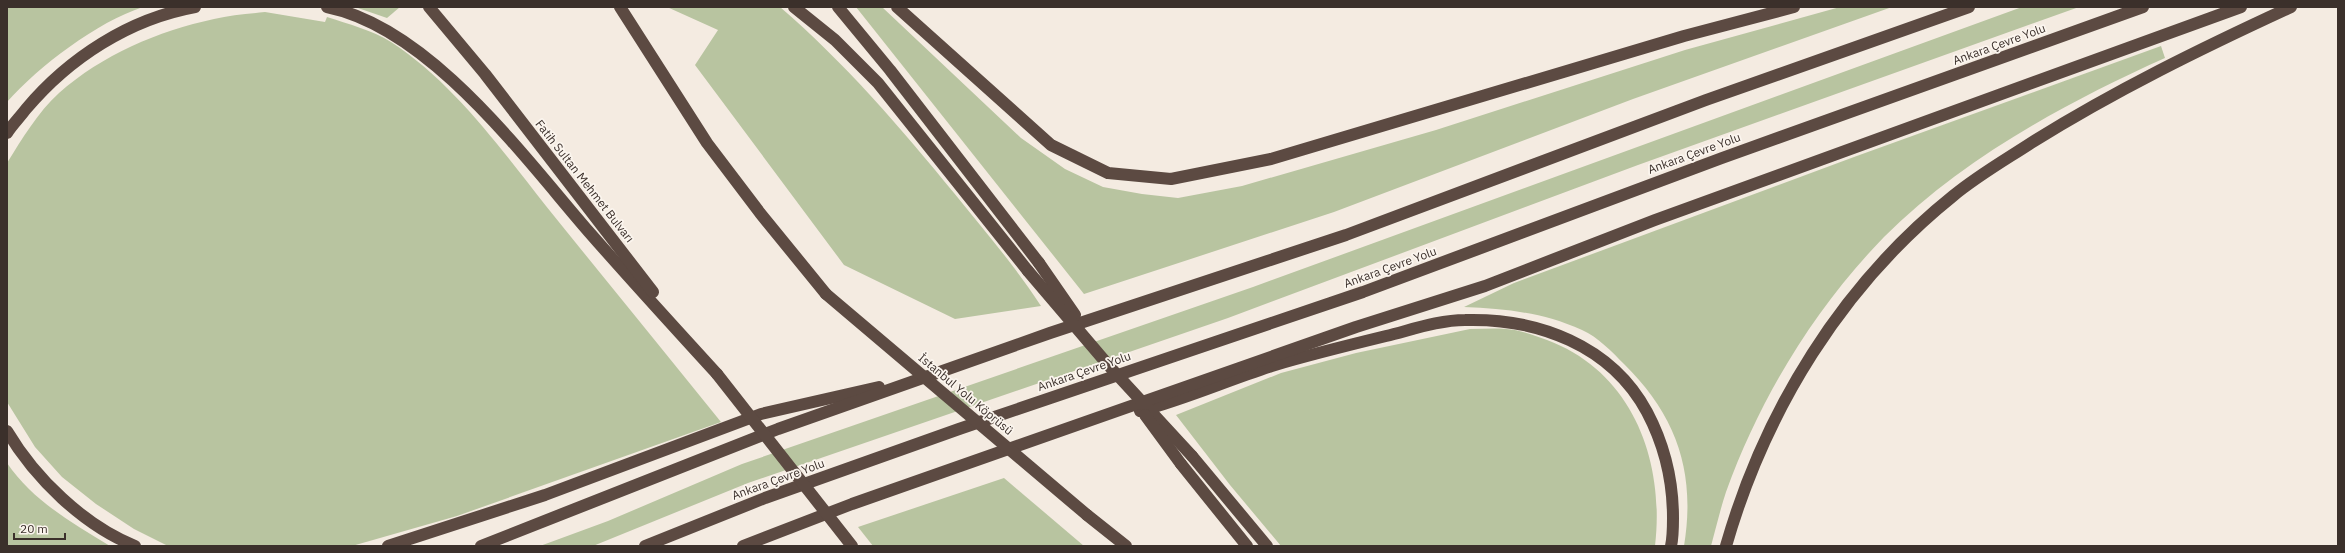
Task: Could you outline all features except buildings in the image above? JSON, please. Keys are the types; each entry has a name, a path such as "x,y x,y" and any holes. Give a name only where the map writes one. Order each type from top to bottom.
{"highway":[{"path":"7,133 34,100 61,73 88,51 149,19 195,7"},
{"path":"327,7 362,19 394,35 422,54 445,74 526,155 589,232 717,374 852,546"},
{"name":"Fatih Sultan Mehmet Bulvarı","path":"429,7 484,74 717,374"},
{"name":"İstanbul Yolu Köprüsü","path":"620,7 707,143 760,214 826,294 1087,515 1126,546"},
{"path":"794,7 835,40 878,83 1028,271 1109,366 1192,456 1267,546"},
{"path":"838,7 890,70 1039,263 1109,366 1182,464 1247,546"},
{"path":"897,7 1051,145 1108,173 1171,179 1272,160 1684,36 1794,7"},
{"path":"481,546 778,429 944,372 1050,333 1346,235 1706,100 1969,7"},
{"name":"Ankara Çevre Yolu","path":"645,546 765,498 959,429 1363,292 1722,158 2143,7"},
{"path":"743,546 852,504 1356,327 1485,286 1812,162 2241,7"},
{"path":"1726,546 1738,503 1757,456 1809,357 1842,310 1872,273 1907,238 1954,195 2065,122 2137,81 2291,7"},
{"path":"1037,440 1174,402 1275,365 1415,329 1463,320 1505,321 1536,326 1569,339 1594,353 1620,375 1642,404 1665,452 1671,477 1673,502 1671,546"},
{"path":"388,546 545,495 761,414 944,372"},
{"path":"7,431 20,454 51,489 88,519 135,546"},
{"path":"767,546 852,504"}],"green space":[{"path":"7,7 143,7 125,14 88,34 35,74 7,102"},
{"path":"355,7 400,7 387,18"},
{"path":"667,7 780,7 827,50 871,96 934,168 999,248 1041,306 955,319 844,265 695,65 718,30"},
{"path":"856,7 882,7 1021,138 1065,169 1103,187 1142,194 1178,198 1242,186 1436,130 1685,50 1840,7 1892,7 1633,99 1334,212 1084,294"},
{"path":"2022,7 2079,7 1638,165 1228,318 748,483 593,546 540,546 608,521 742,464 1253,287"},
{"path":"265,12 325,22 327,17 384,38 414,58 456,97 493,139 721,422 457,516 352,546 168,546 134,529 96,504 62,477 35,447 7,402 7,163 31,126 51,100 93,67 132,46 172,30 226,16"},
{"path":"2161,46 2165,58 2090,94 2016,135 1947,182 1914,209 1884,237 1835,294 1812,325 1772,389 1755,423 1726,492 1711,546 1684,546 1687,519 1687,494 1684,470 1678,447 1669,425 1657,404 1642,384 1615,355 1588,333 1553,319 1524,312 1464,307 1514,283 1854,157"},
{"path":"1470,329 1511,330 1527,333 1547,340 1577,355 1602,374 1622,397 1637,423 1648,452 1654,482 1657,514 1655,546 1281,546 1230,485 1176,415 1281,373 1356,353"},
{"path":"7,463 17,476 41,500 67,519 110,546 7,546"},
{"path":"1004,478 1084,546 873,546 858,527"}]}
